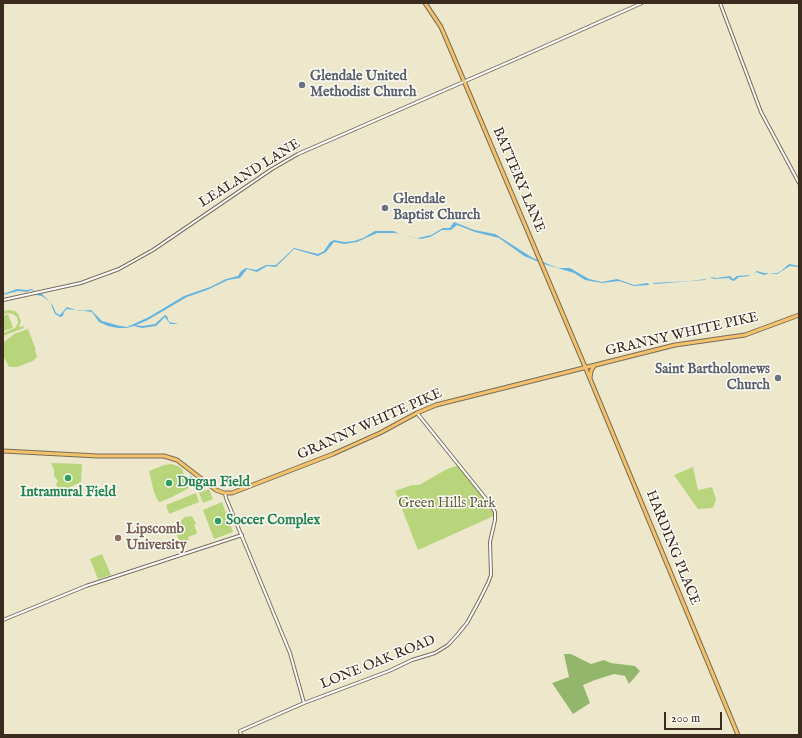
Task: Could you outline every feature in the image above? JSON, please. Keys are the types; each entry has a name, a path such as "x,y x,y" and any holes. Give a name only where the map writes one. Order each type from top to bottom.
{"main road":[{"name":"BATTERY LANE","path":"425,3 442,29 465,81 586,368"},
{"name":"GRANNY WHITE PIKE","path":"3,451 98,456 164,456 177,460 214,489 225,493 232,493 333,454 380,433 417,413 448,402 676,346 745,335 799,315"},
{"path":"590,379 591,371 594,366"},
{"name":"HARDING PLACE","path":"586,368 738,735"}],"street":[{"name":"LEALAND LANE","path":"3,300 87,282 125,266 153,250 293,156 642,3"},
{"path":"720,3 761,112 799,183"},
{"name":"LONE OAK ROAD","path":"241,735 240,731 304,703 389,671 412,660 431,655 446,647 467,623 489,582 491,570 490,542 495,522 495,512 455,459 417,413"},
{"path":"225,493 290,653 304,703"},
{"path":"227,501 232,493"},
{"path":"3,620 81,587 242,535"}],"green space":[{"path":"3,311 15,311 18,314 21,321 19,327 24,326 24,328 3,336 3,333 15,328 18,323 17,317 13,314 3,314"},
{"path":"8,314 13,328 3,331 3,316"},
{"path":"28,329 37,357 33,361 17,367 9,367 3,355 3,343 14,334"},
{"name":"Intramural Field","path":"51,463 82,464 81,482 66,489 64,488 58,490 56,484 58,481 54,476 54,470"},
{"name":"Dugan Field","path":"171,464 182,469 189,488 160,502 158,501 154,492 149,471"},
{"name":"Green Hills Park","path":"459,465 491,505 496,515 418,550 395,491 412,485 419,485 447,469"},
{"path":"693,467 698,490 712,487 716,499 713,508 698,509 674,475"},
{"path":"209,489 213,499 203,503 199,493"},
{"path":"196,493 199,502 169,514 166,505"},
{"name":"Soccer Complex","path":"222,502 233,532 214,539 203,510"},
{"path":"192,516 196,524 194,525 197,532 196,534 188,537 189,540 178,544 177,542 179,540 176,533 177,524 185,517"},
{"path":"102,554 111,575 98,579 90,559"},
{"path":"564,654 571,654 591,664 604,660 611,663 635,666 640,671 629,684 625,676 614,674 583,685 590,703 573,714 552,683 569,677"}],"water":[{"path":"454,222 474,230 495,234 533,258 558,268 570,268 589,279 602,282 617,279 634,285 648,283 649,285 634,286 619,281 602,283 585,280 574,273 544,264 524,256 499,238 475,232 457,225 451,230 442,230 430,237 421,239 403,235 418,238 431,235 443,228 450,228"},
{"path":"375,231 394,231 399,234 377,233 357,242 344,244 334,242 326,252 318,256 294,249 276,267 267,266 257,272 247,269 240,278 228,280 187,297 146,321 136,325 142,326 155,324 165,315 167,316 169,322 179,324 170,324 165,317 156,326 142,328 134,326 126,328 118,328 99,322 92,312 82,311 91,310 102,321 127,327 149,317 184,296 210,287 226,279 238,276 241,271 246,268 256,270 266,265 276,265 294,248 318,254 324,251 330,242 334,240 344,242 354,241"},
{"path":"789,264 799,266 790,266 777,274 769,273 777,273"},
{"path":"757,271 769,273 764,275 756,272 752,274"},
{"path":"749,275 739,277 734,281 729,278 714,279 709,277 717,278 730,276 733,279 737,276"},
{"path":"709,277 705,280 655,284 652,283 690,281 706,279"},
{"path":"17,289 32,289 37,294 42,294 49,301 42,296 36,295 32,290 3,294"},
{"path":"50,303 56,313 60,315 67,307 76,310 67,309 63,316 60,317 55,314"},
{"path":"190,476 204,488 198,490 194,488 191,483"}],"place":[{"name":"Glendale United Methodist Church","path":"302,85"},
{"name":"Glendale Baptist Church","path":"385,208"},
{"name":"Saint Bartholomews Church","path":"778,378"},
{"name":"Intramural Field","path":"68,478"},
{"name":"Dugan Field","path":"169,483"},
{"name":"Soccer Complex","path":"218,521"},
{"name":"Lipscomb University","path":"118,538"}]}
